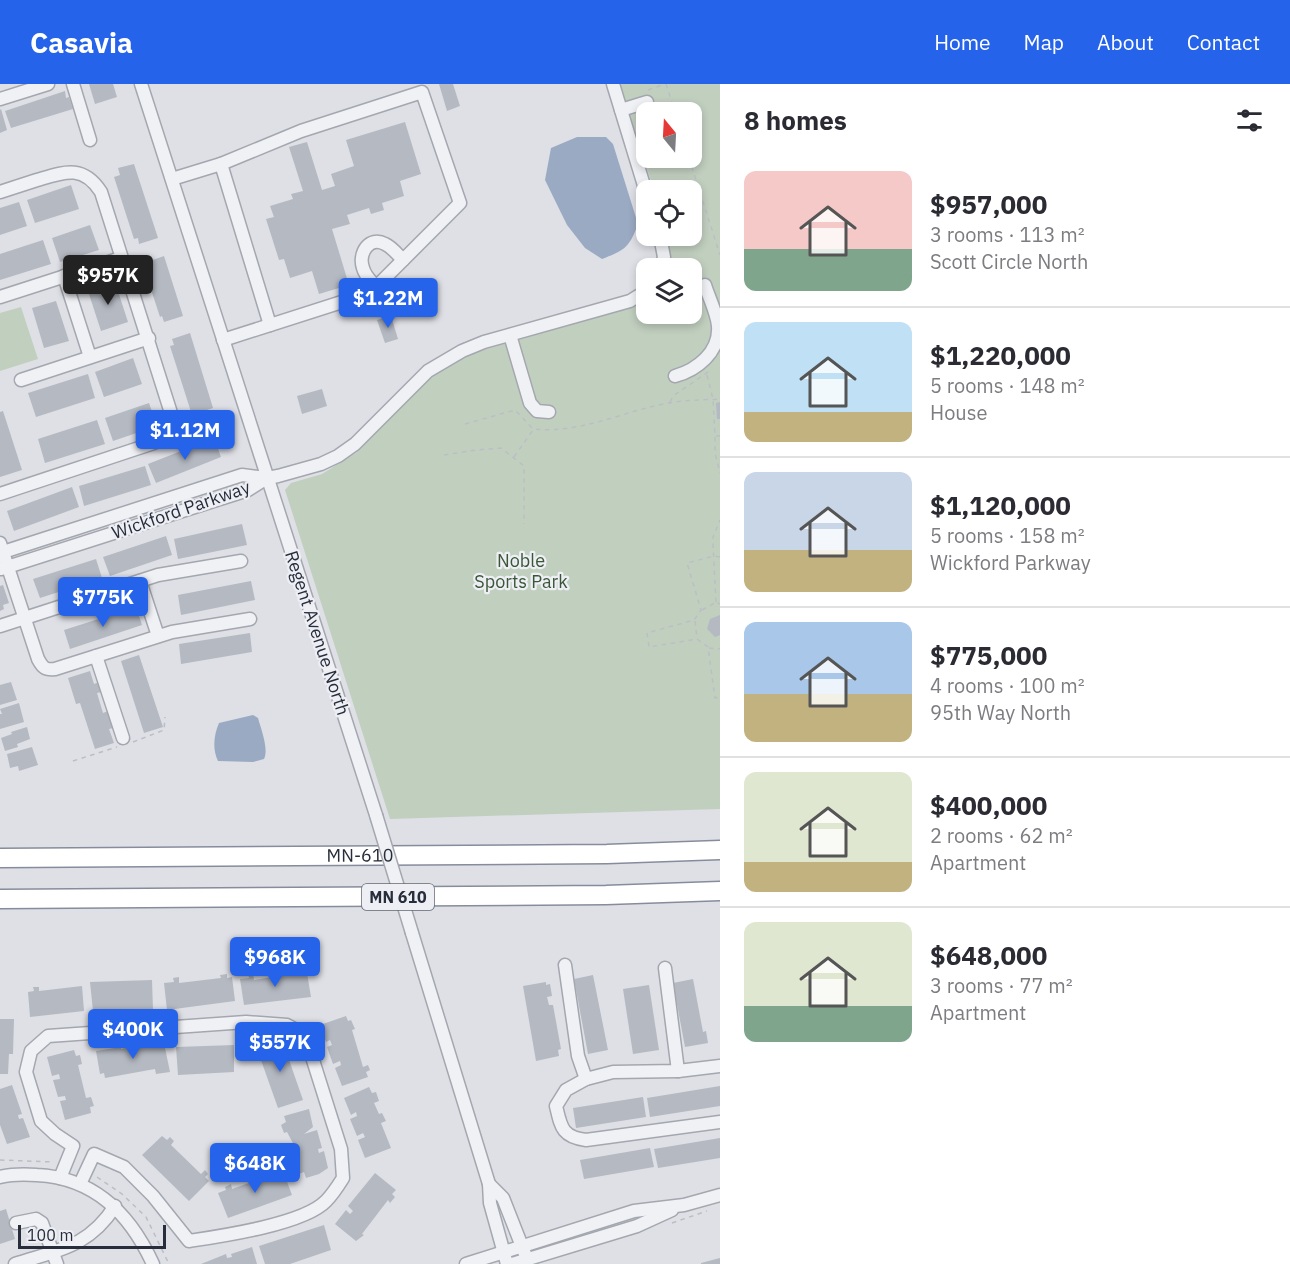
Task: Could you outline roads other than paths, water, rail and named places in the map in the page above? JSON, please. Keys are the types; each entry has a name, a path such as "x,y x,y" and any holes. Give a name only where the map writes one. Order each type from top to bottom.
{"highway":[{"path":"608,854 720,843"},
{"name":"MN-610","path":"0,858 608,854 720,850"},
{"name":"MN 610","path":"0,899 715,892"},
{"path":"0,905 91,899"}],"street":[{"path":"0,99 48,84"},
{"path":"73,84 90,140"},
{"name":"Regent Avenue North","path":"141,84 376,815 489,1184 490,1203 505,1258"},
{"path":"613,84 642,180"},
{"path":"172,179 221,164 301,131 422,92 460,202 370,293 223,340"},
{"path":"621,110 650,100"},
{"path":"221,164 270,325"},
{"path":"0,192 66,172 85,175 92,180 101,192 171,413 171,422 167,431 146,447 0,494"},
{"path":"376,287 367,277 362,266 361,257 364,249 370,243 387,244 403,260"},
{"path":"0,297 121,258"},
{"path":"63,276 90,357"},
{"path":"675,376 696,368 705,360 715,343 718,327 705,285"},
{"path":"267,478 310,468 338,456 355,444 428,371 462,351 630,301 636,297"},
{"path":"510,335 530,403 537,411 549,412"},
{"path":"21,380 149,338"},
{"name":"Wickford Parkway","path":"1,550 242,475 267,478"},
{"name":"Wickford Parkway","path":"4,568 248,490 267,478"},
{"path":"1,550 4,568 43,668 55,669 158,636 250,619"},
{"path":"0,626 158,575 241,561"},
{"path":"140,581 158,636"},
{"path":"96,656 123,738"},
{"path":"565,965 578,1056 586,1079"},
{"path":"664,968 678,1071"},
{"path":"246,1022 288,1025 302,1033 312,1057 341,1149 343,1178 326,1202 298,1217 237,1233 189,1241 153,1196 124,1167 94,1154 73,1146 55,1134 41,1120 26,1072 31,1051 48,1036 246,1022"},
{"path":"720,1066 678,1071 613,1072 586,1079 566,1090 556,1106 560,1126 571,1138 586,1140 720,1122"},
{"path":"60,1178 73,1146"},
{"path":"80,1184 94,1154"},
{"path":"0,1177 30,1174 60,1178 80,1184 95,1192 115,1206 128,1220 153,1264"},
{"name":"Regent Avenue North","path":"489,1184 503,1198 527,1262"},
{"path":"512,1264 527,1262 637,1226 684,1205 720,1195"},
{"path":"466,1264 505,1258 523,1247 634,1211 684,1205"},
{"path":"15,1264 55,1258 97,1230 115,1206"},
{"path":"16,1223 36,1219 42,1223 55,1258"}],"water":[{"path":"577,137 606,137 613,144 636,218 636,229 625,247 602,259 585,248 567,225 545,180 551,148"},
{"path":"253,715 258,718 264,739 266,750 264,759 253,762 218,761 214,742 219,723"}],"park label":[{"name":"Noble Sports Park","path":"521,571"}]}
